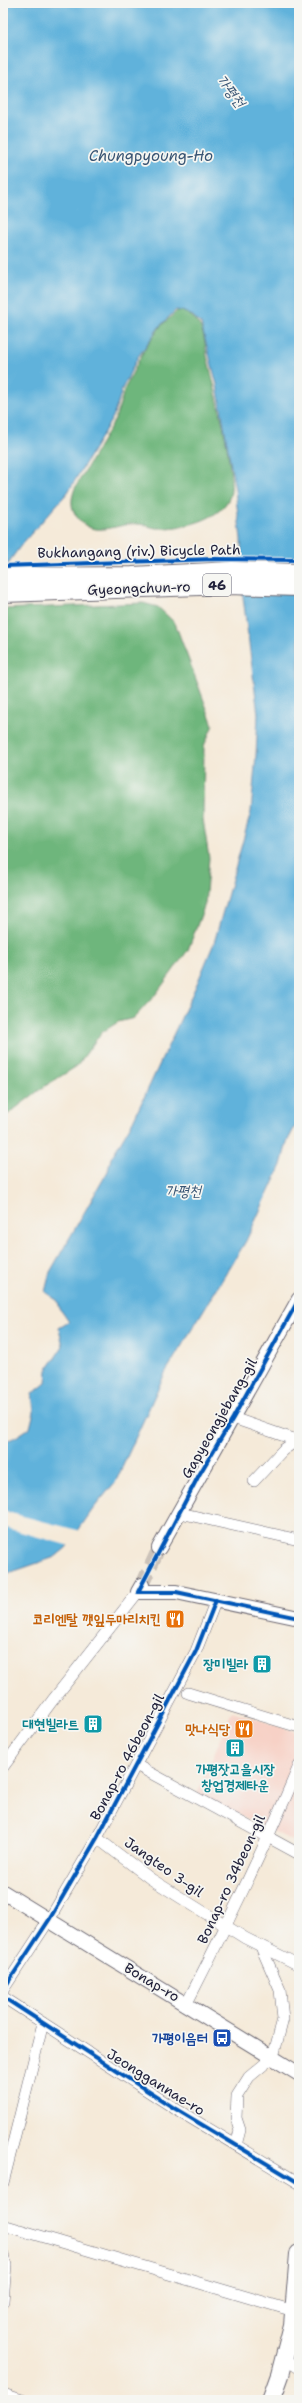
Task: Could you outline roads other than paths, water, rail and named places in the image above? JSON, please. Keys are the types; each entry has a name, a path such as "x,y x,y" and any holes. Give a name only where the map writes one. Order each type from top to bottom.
{"main road":[{"name":"Gyeongchun-ro","path":"3,593 42,584 134,581 232,571 299,573"},
{"name":"Gyeongchun-ro","path":"3,577 42,584"},
{"name":"Gyeongchun-ro","path":"134,581 299,587"},
{"path":"271,2400 292,2364 293,2325 299,2254"}],"street":[{"name":"Gapyeongjebang-gil","path":"159,1548 299,1300"},
{"path":"233,1418 299,1441"},
{"path":"254,1481 283,1450 299,1441"},
{"path":"180,1513 299,1540"},
{"path":"3,1766 140,1588 176,1592 299,1618"},
{"name":"Bonap-ro 46beon-gil","path":"49,1920 97,1838 196,1651 216,1600"},
{"path":"188,1693 299,1727"},
{"path":"136,1765 299,1854"},
{"name":"Bonap-ro 34beon-gil","path":"187,2003 227,1927 269,1838 299,1766"},
{"name":"Jangteo 3-gil","path":"97,1838 151,1879 227,1927 262,1949 299,1965"},
{"name":"Bonap-ro","path":"3,1892 187,2003 299,2074"},
{"path":"3,1990 49,1920"},
{"path":"236,2145 240,2130 236,2118 237,2096 249,2077 273,2057 283,2019 282,2000 274,1973 262,1949"},
{"name":"Jeonggannae-ro","path":"3,1997 236,2145 299,2182"},
{"path":"3,2184 43,2023"},
{"path":"3,2225 294,2311"},
{"path":"3,2255 6,2265 3,2302"},
{"path":"3,2394 22,2400"}],"water":[{"path":"3,3 299,3 299,1119 287,1142 281,1165 246,1241 165,1373 116,1481 93,1509 66,1548 55,1557 3,1575 3,1440 10,1440 30,1428 34,1412 32,1394 46,1383 47,1370 63,1346 59,1328 69,1322 60,1309 58,1301 45,1292 50,1272 108,1171 111,1158 133,1121 196,986 214,943 251,812 258,714 243,597 241,539 235,490 217,385 201,324 193,316 176,310 159,327 138,357 123,387 113,417 68,492 22,544 11,559 3,575"}],"tunnel":[{"path":"142,1585 159,1548"}],"place":[{"name":"코리엔탈 깻잎두마리치킨","path":"175,1619"},
{"name":"장미빌라","path":"262,1664"},
{"name":"대현빌라트","path":"93,1724"},
{"name":"맛나식당","path":"244,1729"},
{"name":"가평잣고을시장 창업경제타운","path":"235,1748"},
{"name":"가평이음터","path":"222,2038"}],"water label":[{"name":"가평천","path":"231,91"},
{"name":"Chungpyoung-Ho","path":"151,156"},
{"name":"가평천","path":"183,1191"}]}
